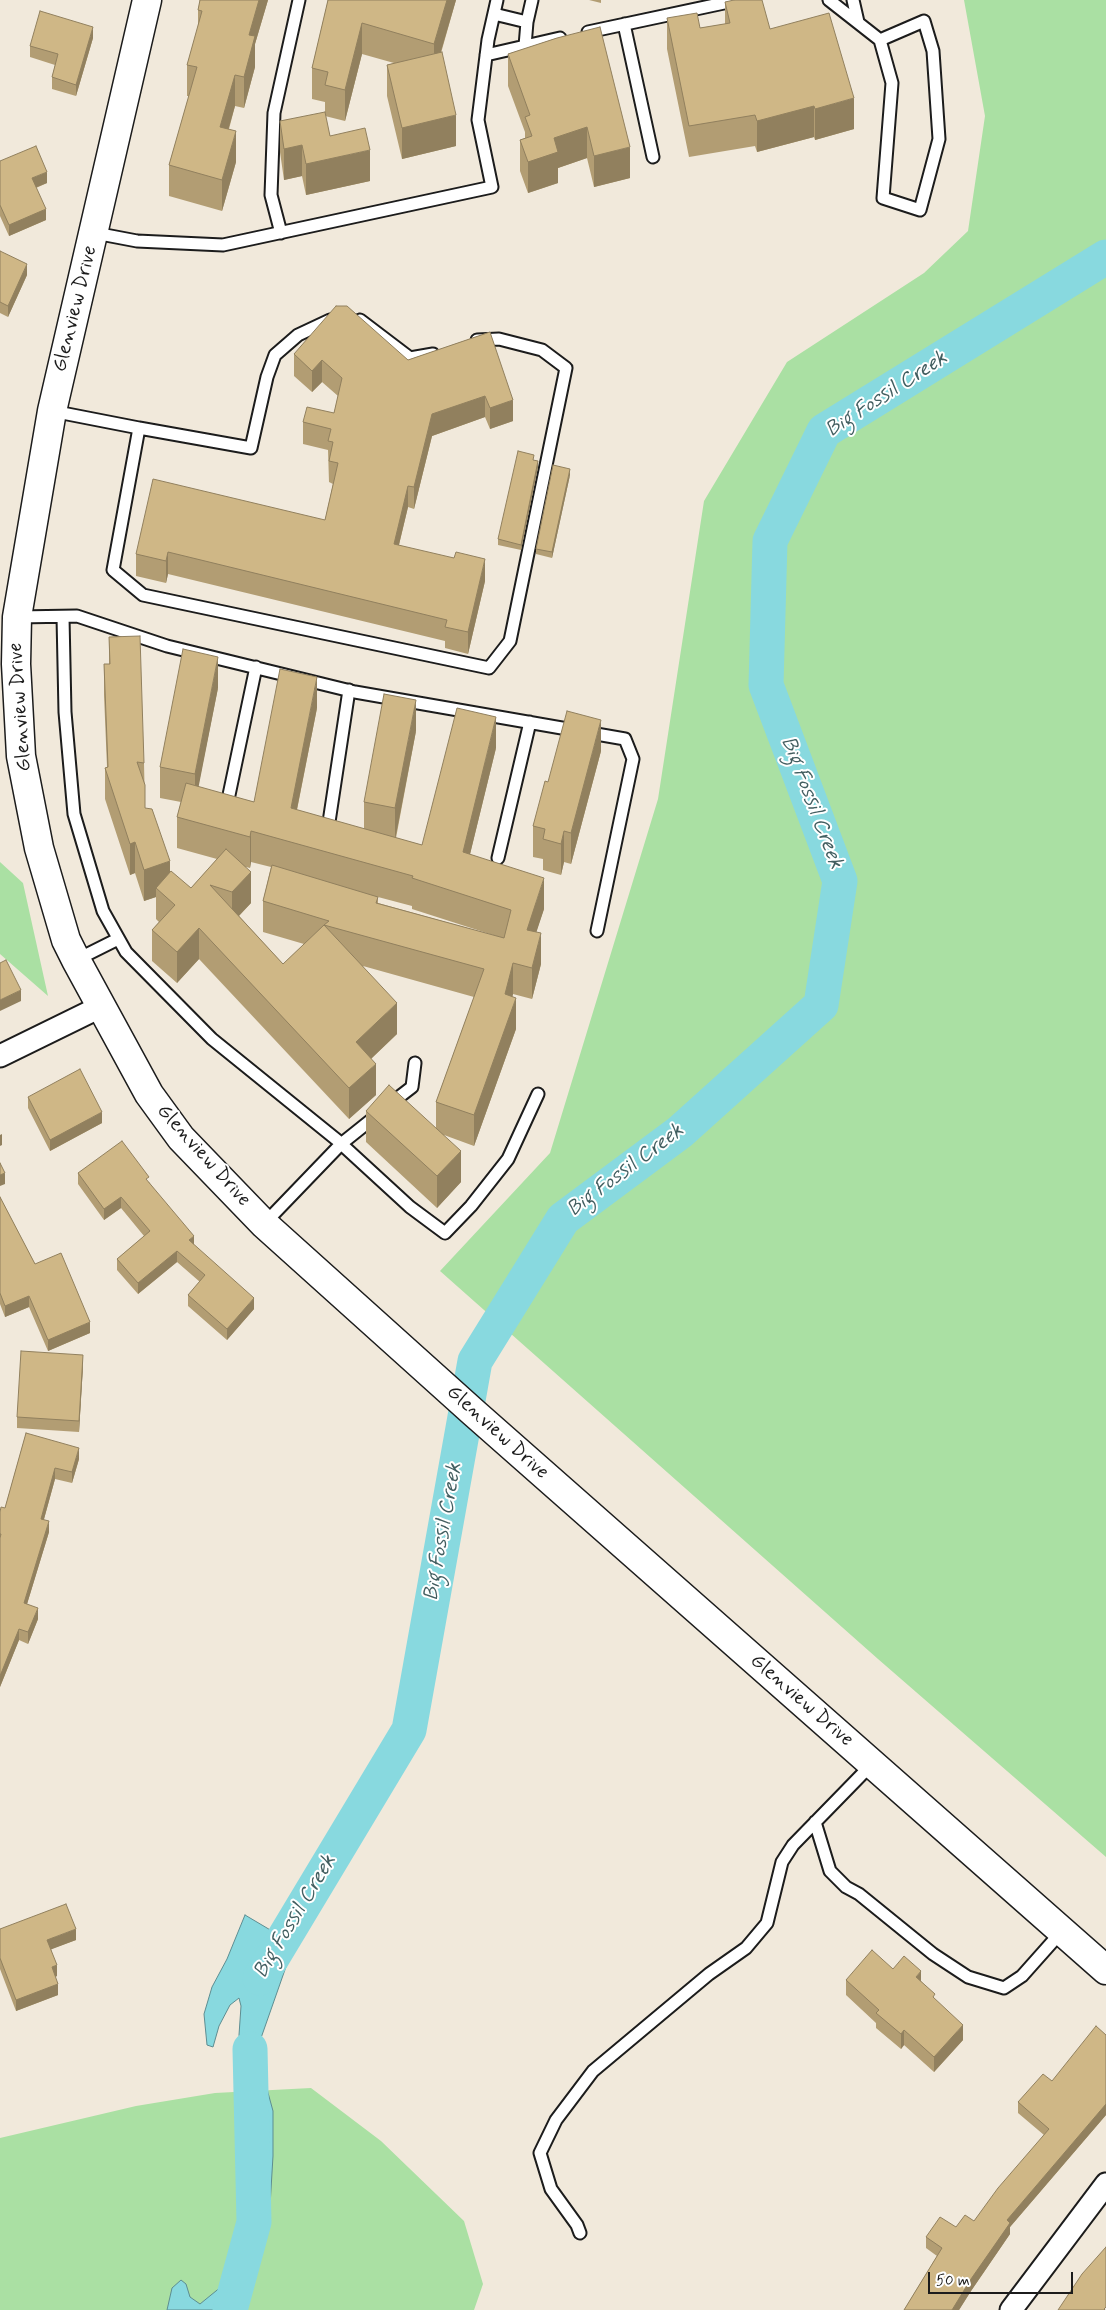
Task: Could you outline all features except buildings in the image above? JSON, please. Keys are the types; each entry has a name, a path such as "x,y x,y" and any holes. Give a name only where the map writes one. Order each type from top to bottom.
{"main road":[{"name":"Glenview Drive","path":"147,0 95,233 52,412 8,662 21,756 39,848 66,940 100,1007 149,1094 181,1138 264,1224 529,1462 1106,1970"}],"street":[{"path":"0,1056 100,1007"},
{"path":"1011,2310 1106,2184"}],"lane":[{"path":"281,233 271,195 274,113 299,0"},
{"path":"95,233 137,241 223,245 492,188 478,120 486,55 497,0"},
{"path":"525,46 527,22 532,0"},
{"path":"486,55 738,0"},
{"path":"829,0 880,40 892,83 883,198 920,210 939,138 933,51 924,21 880,40"},
{"path":"853,0 858,22"},
{"path":"494,14 527,22"},
{"path":"624,24 653,157"},
{"path":"52,412 251,448 267,377 275,355 298,335 330,320 360,320 410,358 442,352"},
{"path":"139,428 113,570 143,595 489,668 510,641 566,368 542,350 508,341 499,339 475,340 467,343"},
{"path":"16,617 77,616 167,646 349,690 625,739 633,758 597,931"},
{"path":"62,617 65,712 74,814 103,911 126,952 212,1039 341,1144 410,1208 445,1233 471,1206 508,1159 538,1094"},
{"path":"229,794 256,667"},
{"path":"329,822 349,690"},
{"path":"498,858 530,722"},
{"path":"76,960 118,939"},
{"path":"264,1224 341,1144 412,1087 416,1063"},
{"path":"580,2233 577,2225 551,2189 540,2153 556,2120 593,2071 709,1974 746,1948 767,1923 782,1862 793,1845 872,1764"},
{"path":"815,1822 830,1871 846,1888 859,1894 933,1954 968,1977 1004,1988 1022,1976 1062,1931"}],"green space":[{"path":"964,0 1106,0 1106,1857 878,1659 440,1271 550,1153 658,799 704,501 787,362 924,273 968,231 985,116"},
{"path":"0,862 23,883 48,996 0,954"},
{"path":"311,2088 381,2141 464,2221 483,2284 474,2310 0,2310 0,2138 136,2106 215,2093"}],"water":[{"path":"245,1915 294,1944 261,2038 261,2067 273,2111 270,2206 253,2250 245,2310 167,2310 172,2288 181,2280 186,2284 190,2297 200,2304 227,2282 249,2215 257,2151 254,2112 239,2035 241,2006 239,1998 230,2005 219,2026 213,2047 207,2045 204,2014 212,1987 227,1959"}],"waterway":[{"name":"Big Fossil Creek","path":"260,1978 409,1730 475,1361 563,1219 680,1132 821,1005 840,881 766,685 770,541 824,431 1106,257"},
{"name":"Big Fossil Creek","path":"230,2310 254,2222 250,2049"}]}
